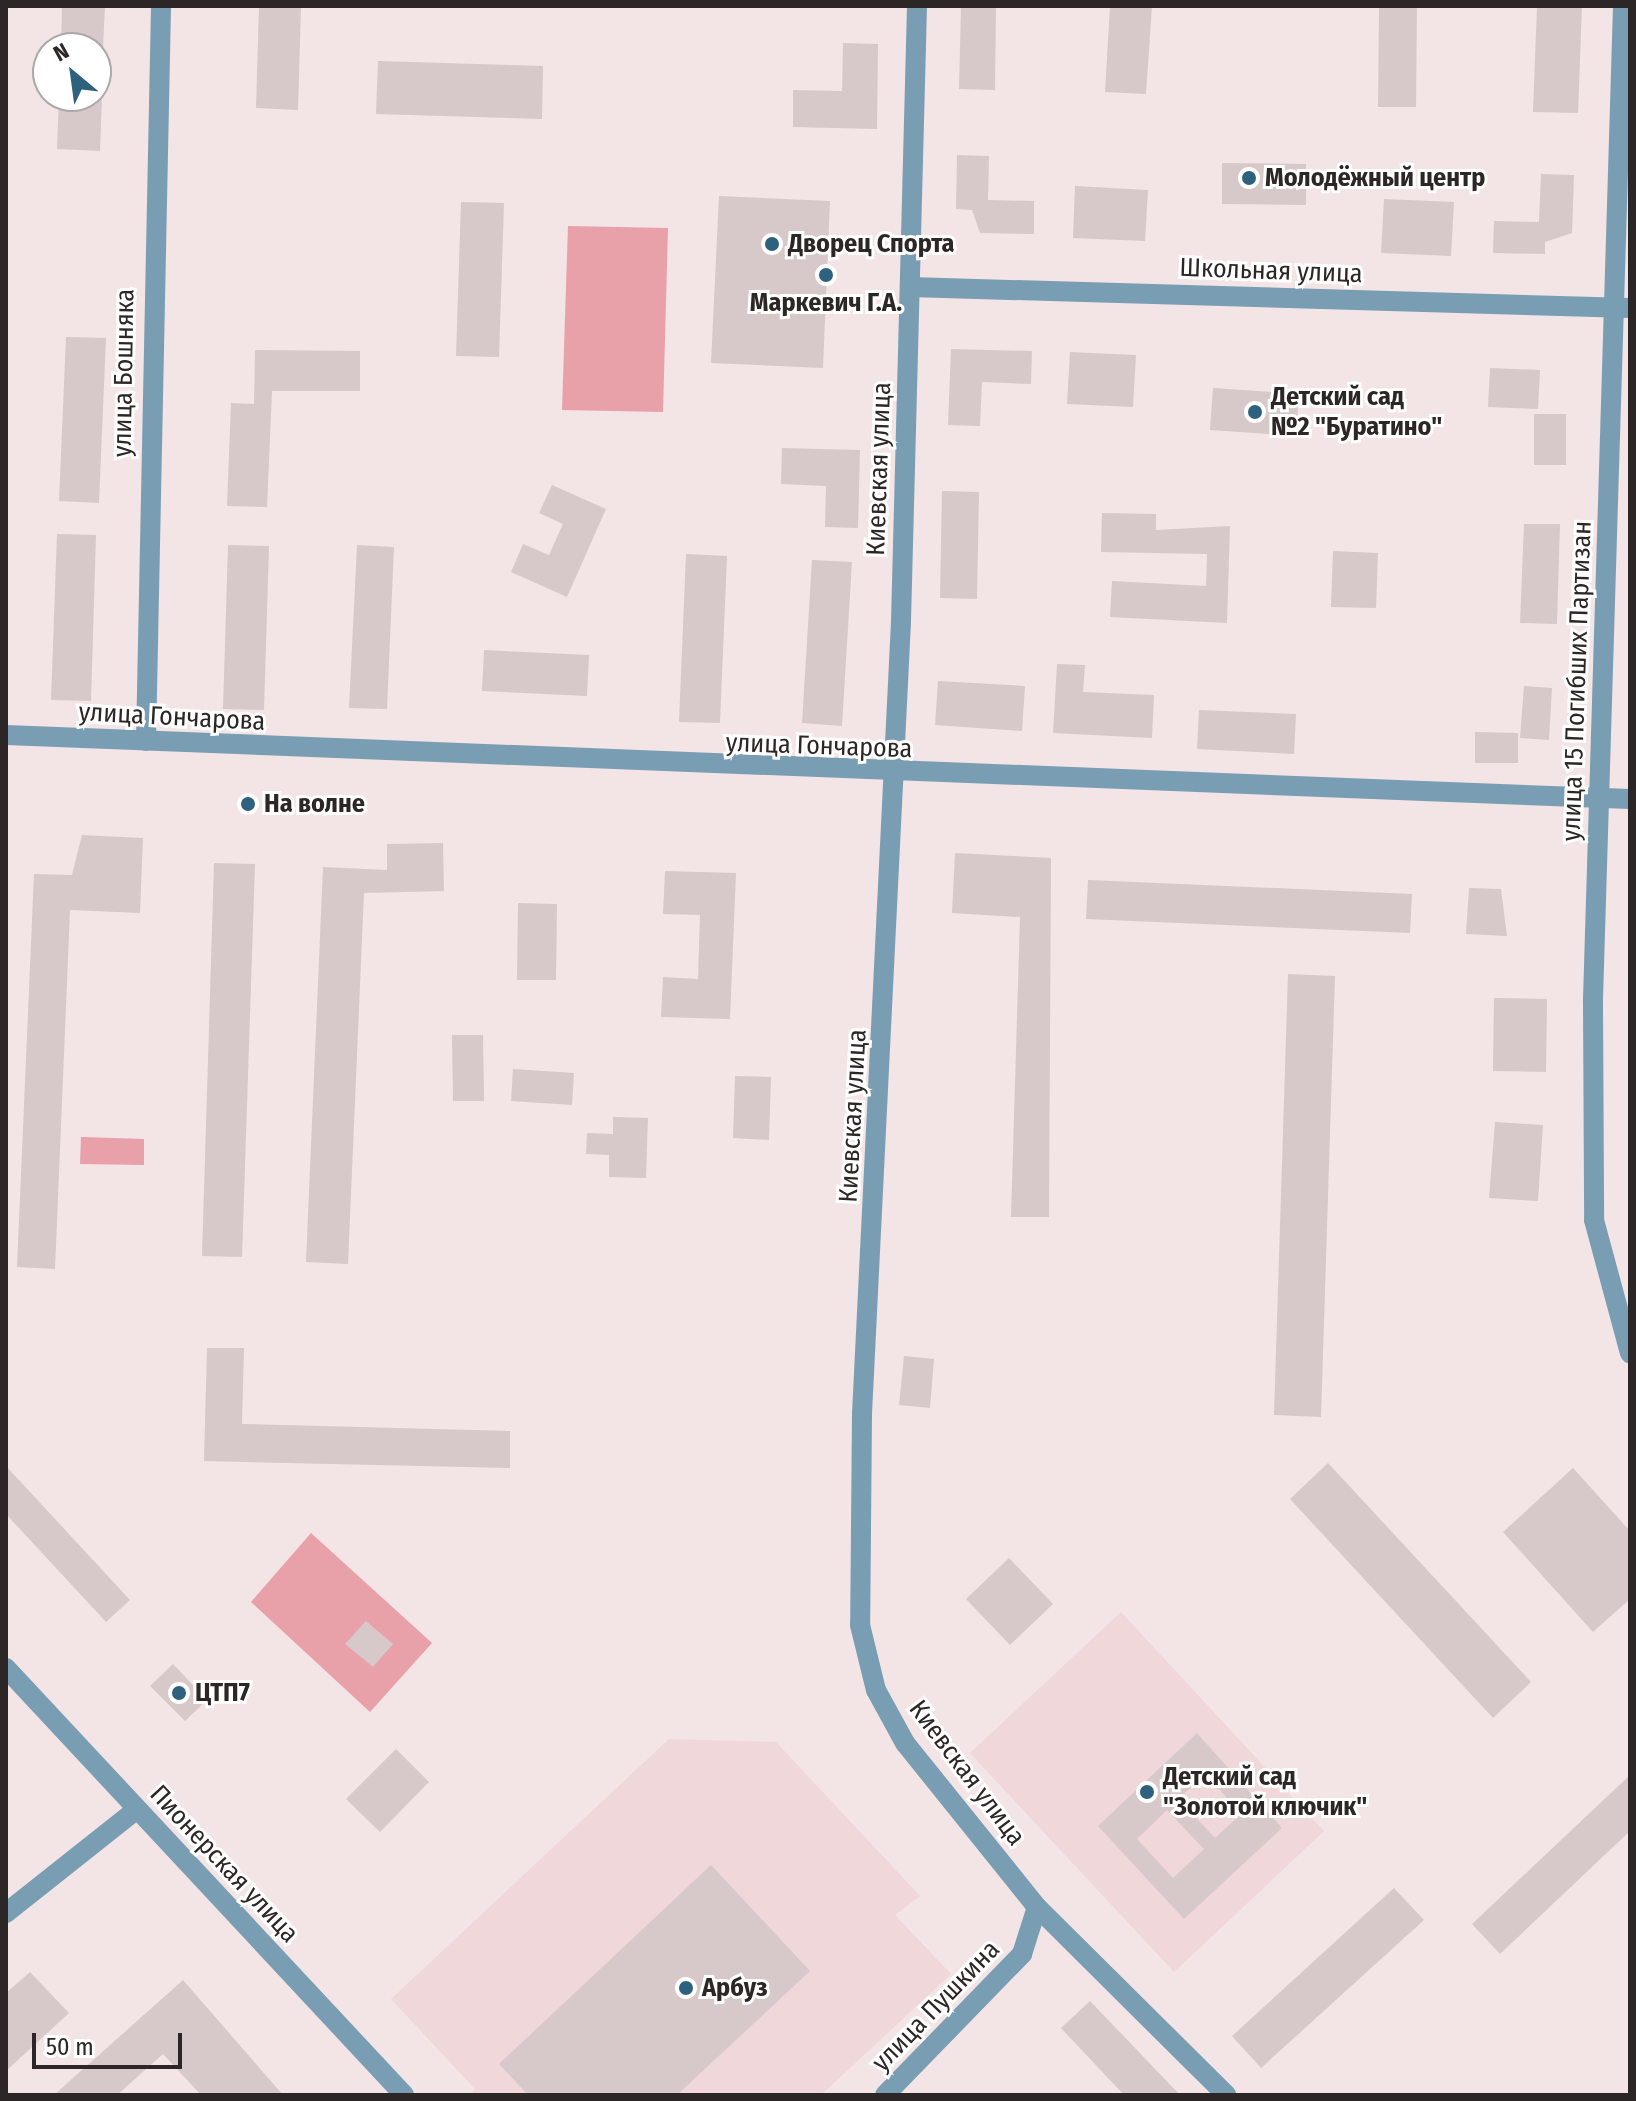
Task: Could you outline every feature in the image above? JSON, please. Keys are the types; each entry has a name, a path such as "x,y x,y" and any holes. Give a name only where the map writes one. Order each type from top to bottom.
{"street":[{"name":"улица Бошняка","path":"146,741 161,6"},
{"name":"Киевская улица","path":"917,6 895,775 862,1414 860,1625 876,1690 905,1743 1037,1907 1226,2095"},
{"name":"улица 15 Погибших Партизан","path":"1623,6 1623,307 1599,798 1594,1220 1630,1353"},
{"name":"Школьная улица","path":"910,287 1623,307"},
{"name":"улица Гончарова","path":"6,735 895,775 1630,799"},
{"name":"Пионерская улица","path":"6,1668 404,2095"},
{"path":"6,1913 137,1809"},
{"name":"улица Пушкина","path":"885,2095 1022,1954 1037,1907"}],"shaded area":[{"path":"568,226 668,228 663,412 562,410"},
{"path":"81,1137 144,1139 144,1165 80,1164"},
{"path":"311,1533 432,1643 370,1712 251,1602"},
{"name":"Детский сад \"Золотой ключик\"","path":"1121,1612 1324,1831 1174,1972 970,1753"},
{"path":"669,1739 776,1742 920,1896 895,1915 951,1974 821,2095 470,2095 475,2089 391,1999"}],"building":[{"path":"62,6 105,6 104,32 61,32"},
{"path":"259,6 301,6 298,110 256,108"},
{"path":"961,6 996,6 995,90 959,89"},
{"path":"1110,6 1152,6 1146,94 1105,92"},
{"path":"1379,6 1417,6 1416,107 1378,107"},
{"path":"1537,6 1582,6 1578,113 1533,112"},
{"path":"843,43 878,44 877,129 793,127 793,90 842,91"},
{"path":"378,61 543,66 542,119 376,114"},
{"path":"58,112 101,112 100,151 57,149"},
{"path":"957,155 989,156 988,200 1034,201 1034,234 980,233 972,210 956,209"},
{"path":"1222,163 1306,164 1306,205 1222,204"},
{"path":"1541,174 1574,175 1572,233 1545,242 1545,254 1493,253 1494,221 1539,222"},
{"path":"1075,186 1148,190 1145,241 1073,238"},
{"name":"Дворец Спорта","path":"719,196 830,201 823,368 711,363"},
{"path":"1384,199 1454,202 1451,256 1381,253"},
{"path":"461,202 504,203 499,357 456,356"},
{"path":"66,337 106,338 99,503 59,501"},
{"path":"951,349 1032,351 1031,384 982,382 980,426 948,425"},
{"path":"255,350 360,351 360,391 272,391 267,507 227,506 231,403 254,404"},
{"path":"1070,352 1136,355 1133,407 1067,404"},
{"path":"1490,368 1540,370 1538,409 1488,407"},
{"name":"Детский сад №2 \"Буратино\"","path":"1213,388 1299,394 1296,436 1210,430"},
{"path":"1534,414 1566,414 1566,465 1534,465"},
{"path":"782,448 860,450 858,528 825,527 826,486 781,484"},
{"path":"552,485 606,509 567,597 511,572 523,544 549,555 563,524 539,513"},
{"path":"942,491 979,492 977,599 940,598"},
{"path":"1102,513 1156,514 1156,530 1230,526 1227,623 1110,617 1112,581 1206,586 1207,554 1101,552"},
{"path":"1524,524 1560,524 1557,624 1520,623"},
{"path":"57,534 96,535 91,701 51,700"},
{"path":"228,545 269,546 264,710 223,709"},
{"path":"357,545 394,547 387,709 349,708"},
{"path":"1333,551 1378,553 1376,608 1331,607"},
{"path":"686,554 727,556 720,723 679,722"},
{"path":"812,560 852,562 842,726 802,723"},
{"path":"484,650 589,655 587,696 482,691"},
{"path":"1057,664 1085,665 1083,692 1154,695 1152,738 1053,733"},
{"path":"938,681 1025,686 1022,731 935,725"},
{"path":"1524,686 1552,688 1549,740 1520,738"},
{"path":"1199,710 1296,714 1294,754 1197,749"},
{"path":"1475,732 1518,733 1518,763 1475,763"},
{"path":"82,835 143,838 140,913 70,910 55,1269 17,1267 34,874 72,875"},
{"path":"443,843 444,891 364,893 348,1264 306,1262 323,867 387,870 387,844"},
{"path":"955,853 1051,858 1049,1217 1011,1217 1020,917 952,913"},
{"path":"214,863 255,864 242,1257 202,1256"},
{"path":"665,871 736,873 730,1019 661,1017 663,977 698,979 700,915 663,914"},
{"path":"1088,880 1412,894 1410,933 1086,919"},
{"path":"1469,888 1501,889 1507,936 1466,934"},
{"path":"518,903 557,904 556,980 517,980"},
{"path":"1288,974 1335,976 1321,1417 1274,1415"},
{"path":"1494,998 1547,999 1546,1072 1493,1071"},
{"path":"452,1035 483,1035 484,1101 453,1101"},
{"path":"513,1069 574,1073 572,1105 511,1101"},
{"path":"735,1076 771,1077 769,1140 733,1138"},
{"path":"613,1117 648,1118 646,1178 609,1177 609,1155 586,1154 587,1133 613,1134"},
{"path":"1495,1122 1543,1125 1538,1201 1489,1198"},
{"path":"207,1348 244,1348 242,1424 510,1431 510,1468 204,1461"},
{"path":"904,1356 934,1359 930,1408 899,1405"},
{"path":"1328,1463 1531,1682 1493,1718 1290,1499"},
{"path":"6,1466 130,1600 106,1622 6,1514"},
{"path":"1573,1468 1630,1531 1630,1599 1593,1632 1503,1532"},
{"path":"1009,1558 1053,1604 1010,1645 966,1599"},
{"path":"366,1621 393,1644 373,1667 345,1644"},
{"name":"ЦТП7","path":"173,1664 207,1700 185,1721 150,1686"},
{"path":"1197,1733 1282,1828 1184,1919 1098,1826","holes":["1206,1774 1241,1814 1215,1838 1178,1799","1167,1810 1204,1849 1173,1878 1137,1839"]},
{"path":"396,1749 429,1782 380,1832 346,1799"},
{"path":"1630,1775 1630,1831 1500,1954 1472,1924"},
{"name":"Арбуз","path":"711,1865 810,1971 677,2095 528,2095 499,2064"},
{"path":"1394,1888 1424,1920 1261,2068 1232,2036"},
{"path":"30,1972 69,2013 6,2071 6,1993"},
{"path":"183,1980 283,2095 201,2095 163,2054 117,2095 54,2095"},
{"path":"1090,2001 1180,2095 1124,2095 1061,2028"}],"place":[{"name":"Молодёжный центр","path":"1249,178"},
{"name":"Дворец Спорта","path":"772,244"},
{"name":"Маркевич Г.А.","path":"826,275"},
{"name":"Детский сад №2 \"Буратино\"","path":"1255,412"},
{"name":"На волне","path":"248,804"},
{"name":"ЦТП7","path":"179,1693"},
{"name":"Детский сад \"Золотой ключик\"","path":"1147,1792"},
{"name":"Арбуз","path":"686,1988"}]}
